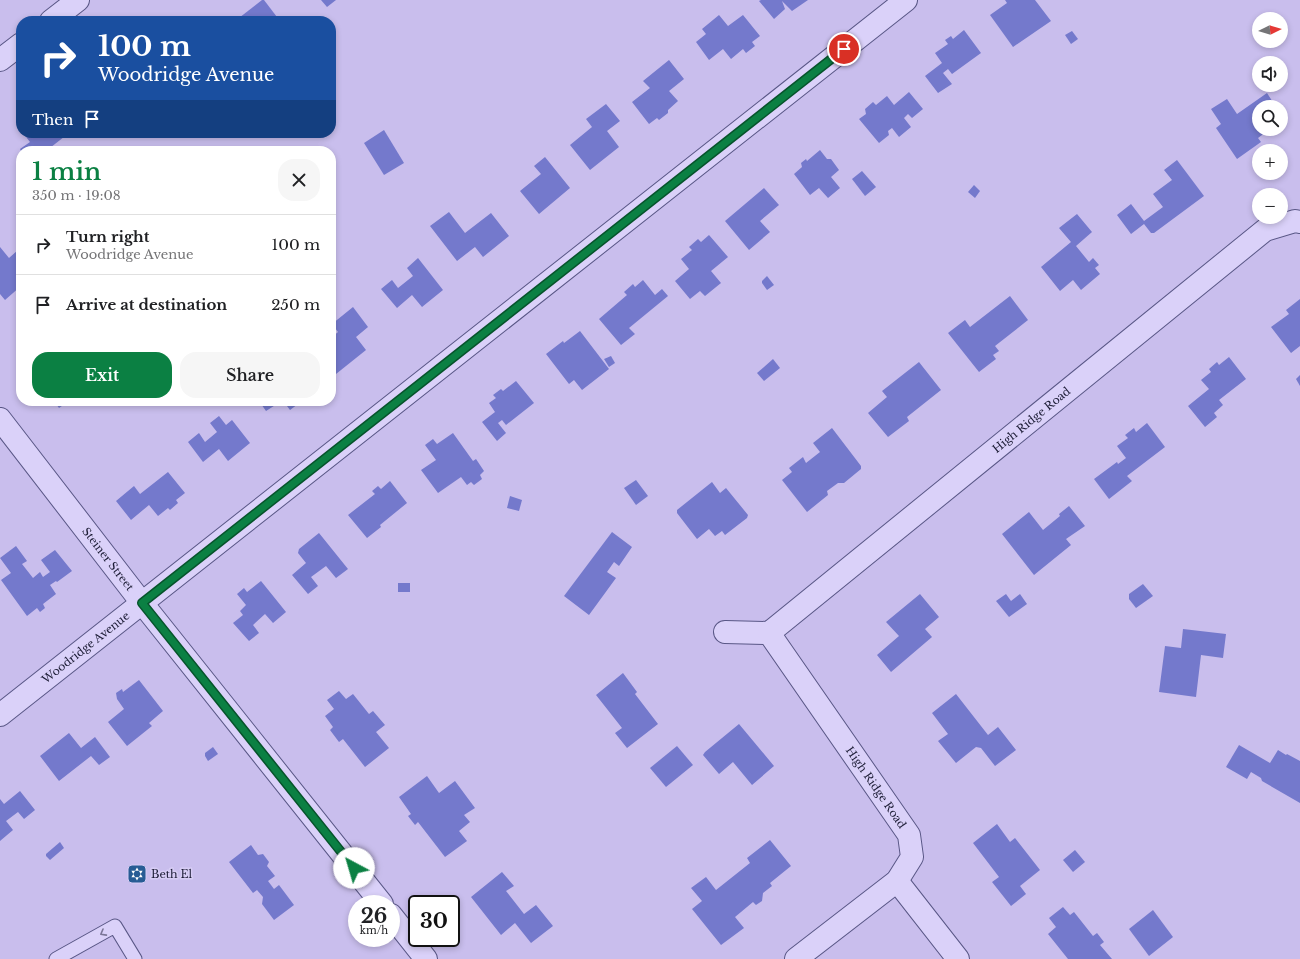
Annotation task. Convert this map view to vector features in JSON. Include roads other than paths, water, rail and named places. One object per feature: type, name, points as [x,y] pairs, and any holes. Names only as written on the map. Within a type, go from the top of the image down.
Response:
[{"type":"street","points":[[57,16],[78,0]]},
{"type":"street","name":"Woodridge Avenue","points":[[0,715],[906,0]]},
{"type":"street","points":[[0,60],[16,48]]},
{"type":"street","name":"High Ridge Road","points":[[796,959],[897,881],[912,857],[909,835],[769,633],[1265,230],[1295,221],[1300,222]]},
{"type":"street","name":"Steiner Street","points":[[0,418],[142,603],[375,895]]},
{"type":"street","points":[[725,632],[769,633]]},
{"type":"street","points":[[897,881],[958,959]]},
{"type":"street","points":[[400,926],[426,959]]},
{"type":"lane","points":[[56,959],[116,926],[135,959]]},
{"type":"place","name":"Beth El","points":[[137,874]]}]
